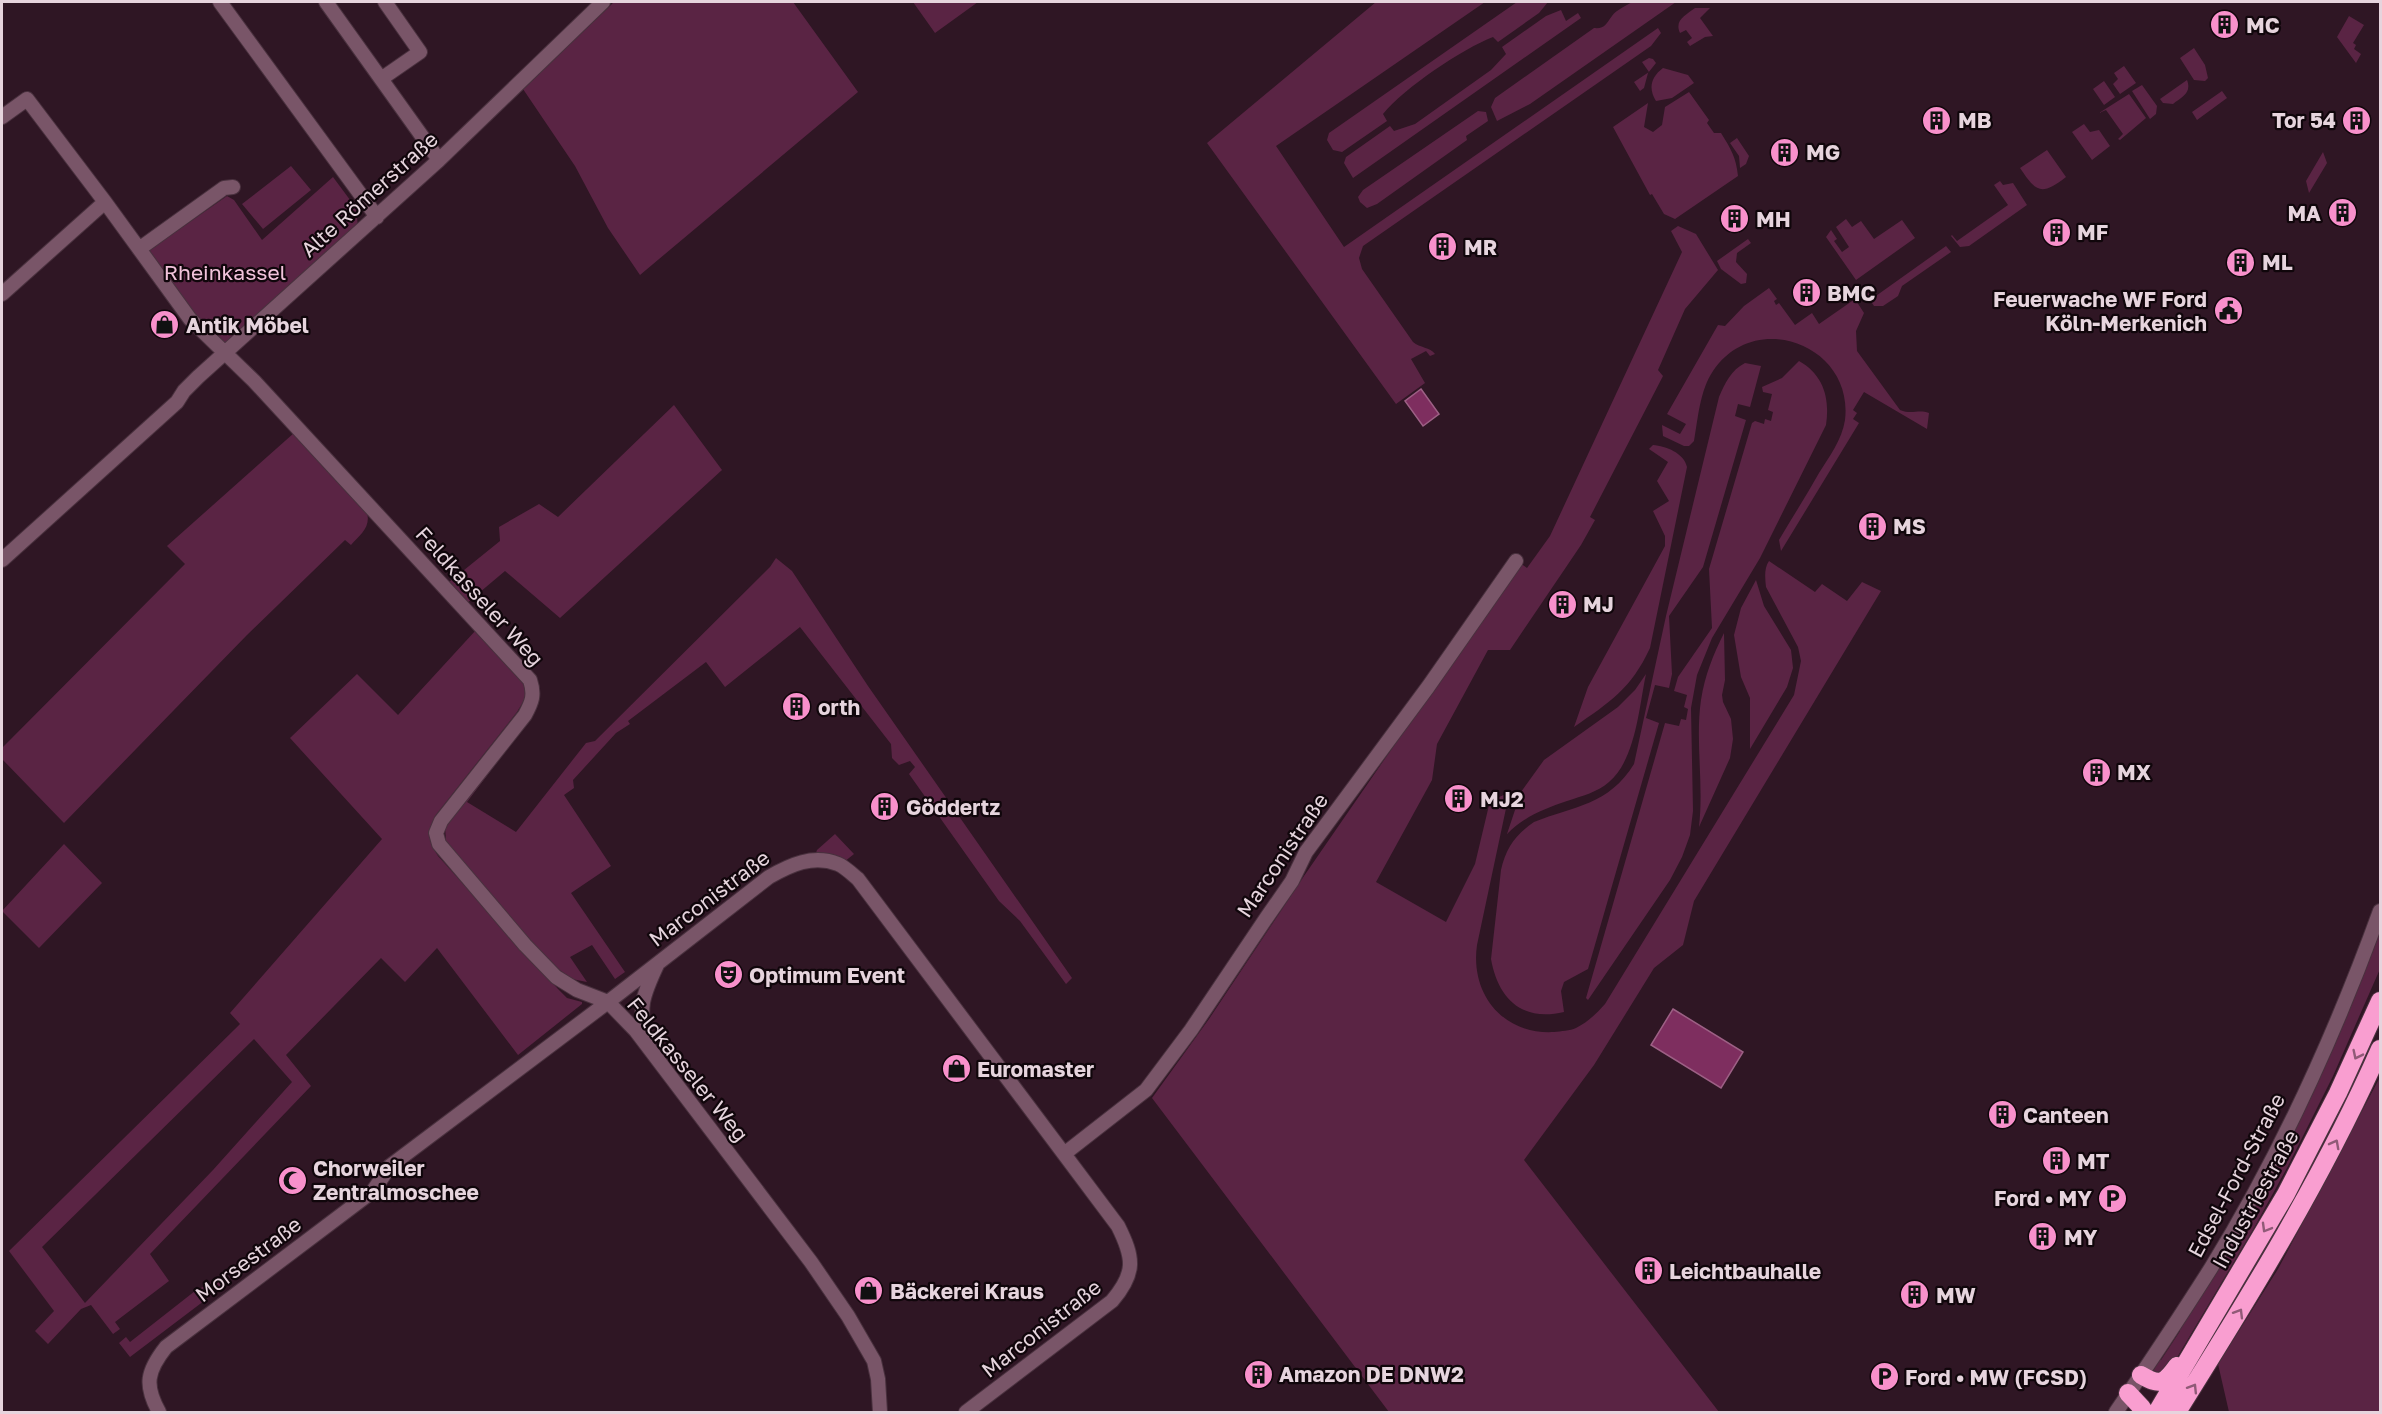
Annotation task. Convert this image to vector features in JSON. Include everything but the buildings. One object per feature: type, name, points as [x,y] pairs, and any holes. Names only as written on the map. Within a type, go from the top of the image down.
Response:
[{"type":"highway","name":"Industriestraße","points":[[2157,1413],[2286,1194],[2316,1137],[2380,1001]]},
{"type":"highway","name":"Industriestraße","points":[[2177,1413],[2281,1243],[2351,1115],[2380,1049]]},
{"type":"highway","points":[[2141,1375],[2152,1382],[2161,1383],[2169,1378],[2216,1314]]},
{"type":"highway","points":[[2128,1393],[2142,1408],[2141,1413]]},
{"type":"street","points":[[220,2],[377,217]]},
{"type":"street","points":[[326,2],[439,160]]},
{"type":"street","points":[[381,79],[420,52],[385,2]]},
{"type":"street","name":"Alte Römerstraße","points":[[2,560],[177,402],[183,391],[225,352],[439,160],[603,2]]},
{"type":"street","name":"Feldkasseler Weg","points":[[2,117],[27,99],[190,319],[267,396],[530,680],[534,692],[525,715],[441,821],[436,833],[439,844],[525,945],[556,977],[577,990],[608,1002],[645,1043],[812,1262],[848,1316],[873,1361],[878,1379],[880,1413]]},
{"type":"street","points":[[139,249],[224,188],[233,187]]},
{"type":"street","points":[[2,294],[105,202]]},
{"type":"street","name":"Marconistraße","points":[[1064,1154],[1146,1090],[1191,1030],[1267,917],[1281,900],[1306,852],[1428,687],[1516,561]]},
{"type":"street","name":"Marconistraße","points":[[608,1002],[769,877],[793,863],[818,860],[839,864],[858,879],[1118,1226],[1130,1258],[1130,1272],[1126,1283],[1112,1301],[970,1409],[954,1413]]},
{"type":"street","name":"Edsel-Ford-Straße","points":[[2116,1413],[2211,1268],[2276,1151],[2343,1010],[2380,911]]},
{"type":"street","points":[[645,1043],[641,1012],[642,1000],[659,961]]},
{"type":"street","name":"Morsestraße","points":[[159,1413],[150,1397],[149,1376],[154,1362],[166,1347],[373,1191],[390,1166],[608,1002]]},
{"type":"green space","points":[[614,2],[793,2],[858,92],[640,275],[608,228],[575,166],[523,89]]},
{"type":"green space","points":[[913,2],[978,2],[935,33]]},
{"type":"green space","points":[[1376,2],[1485,2],[1276,146],[1344,247],[1658,28],[1661,33],[1651,46],[1363,246],[1359,258],[1362,269],[1413,342],[1435,354],[1430,356],[1426,351],[1411,359],[1425,383],[1396,404],[1207,143]]},
{"type":"green space","points":[[1517,2],[1548,2],[1539,13],[1498,42],[1493,37],[1466,50],[1434,70],[1392,104],[1383,114],[1387,121],[1342,152],[1333,150],[1327,140],[1329,133]]},
{"type":"green space","points":[[1632,2],[1676,2],[1530,104],[1497,121],[1491,107],[1495,98],[1594,28],[1603,27],[1616,12]]},
{"type":"green space","points":[[1695,8],[1710,8],[1700,18],[1713,36],[1705,37],[1690,46],[1687,42],[1692,38],[1686,30],[1680,33],[1679,25],[1682,18]]},
{"type":"green space","points":[[1561,10],[1566,21],[1578,13],[1581,18],[1353,178],[1344,163],[1346,157],[1390,126],[1394,131],[1415,124],[1491,70],[1506,54],[1502,47],[1546,16]]},
{"type":"green space","points":[[2349,16],[2364,25],[2353,43],[2356,45],[2354,49],[2361,54],[2356,63],[2337,37]]},
{"type":"green space","points":[[2194,48],[2205,65],[2208,78],[2205,81],[2194,80],[2180,58]]},
{"type":"green space","points":[[1649,58],[1656,63],[1649,72],[1642,62]]},
{"type":"green space","points":[[2124,66],[2136,83],[2120,94],[2113,84],[2118,79],[2114,73]]},
{"type":"green space","points":[[1663,68],[1688,75],[1694,83],[1672,98],[1656,101],[1652,92],[1652,83]]},
{"type":"green space","points":[[1649,72],[1644,88],[1640,91],[1634,82]]},
{"type":"green space","points":[[2187,80],[2188,88],[2183,97],[2173,104],[2163,103],[2160,99]]},
{"type":"green space","points":[[2104,81],[2115,97],[2104,105],[2093,89]]},
{"type":"green space","points":[[2142,85],[2157,106],[2156,114],[2150,119],[2132,91]]},
{"type":"green space","points":[[2222,91],[2227,98],[2197,120],[2192,112]]},
{"type":"green space","points":[[1689,92],[1709,120],[1707,123],[1714,133],[1721,133],[1728,144],[1738,176],[1675,219],[1664,214],[1652,194],[1650,195],[1613,127],[1648,103],[1644,127],[1653,132],[1662,125],[1665,107]]},
{"type":"green space","points":[[2129,94],[2146,118],[2120,140],[2118,139],[2123,134],[2106,110],[2099,113]]},
{"type":"green space","points":[[1478,111],[1486,112],[1488,121],[1466,136],[1467,140],[1377,204],[1367,208],[1360,202],[1358,197],[1363,190]]},
{"type":"green space","points":[[2084,124],[2090,132],[2099,130],[2110,146],[2092,160],[2072,132]]},
{"type":"green space","points":[[1737,138],[1749,156],[1746,164],[1740,168],[1739,156],[1730,143]]},
{"type":"green space","points":[[2047,150],[2066,177],[2051,187],[2040,189],[2031,183],[2020,168]]},
{"type":"green space","points":[[2323,152],[2327,163],[2309,193],[2306,181]]},
{"type":"green space","points":[[291,166],[311,190],[263,229],[242,204]]},
{"type":"green space","name":"Rheinkassel","points":[[333,177],[356,208],[358,227],[228,346],[222,344],[188,306],[148,251],[227,196],[234,200],[262,240]]},
{"type":"green space","points":[[2000,181],[2003,185],[2013,183],[2027,205],[1969,246],[1960,247],[1952,235],[1957,241],[2008,205],[1994,185]]},
{"type":"green space","points":[[1846,219],[1852,227],[1861,221],[1874,239],[1902,220],[1915,238],[1856,280],[1826,237],[1831,230],[1837,239],[1834,241],[1842,252],[1849,247],[1836,227]]},
{"type":"green space","points":[[1678,226],[1696,234],[1718,270],[1685,309],[1658,370],[1663,376],[1590,517],[1595,520],[1581,545],[1510,650],[1488,650],[1437,744],[1432,780],[1376,882],[1446,922],[1475,864],[1490,801],[1506,794],[1508,799],[1477,945],[1476,963],[1479,980],[1494,1008],[1505,1019],[1519,1027],[1554,1032],[1571,1030],[1580,1026],[1592,1018],[1605,1004],[1794,695],[1801,661],[1798,647],[1766,587],[1765,577],[1769,561],[1815,592],[1822,584],[1847,601],[1862,582],[1881,591],[1694,901],[1683,945],[1654,968],[1594,1065],[1524,1160],[1719,1412],[1389,1412],[1152,1098],[1209,1019],[1304,876],[1520,563],[1527,568],[1550,536],[1682,252],[1671,231]]},
{"type":"green space","points":[[1748,239],[1751,243],[1737,253],[1736,262],[1747,274],[1746,283],[1741,284],[1721,269],[1717,261]]},
{"type":"green space","points":[[1946,246],[1951,252],[1902,286],[1898,296],[1883,306],[1874,306],[1866,294],[1868,293],[1873,298]]},
{"type":"green space","points":[[1769,288],[1777,299],[1774,301],[1776,305],[1779,303],[1795,325],[1812,313],[1819,324],[1855,299],[1864,313],[1856,331],[1857,351],[1900,410],[1929,413],[1927,429],[1864,392],[1853,410],[1857,413],[1853,419],[1859,423],[1781,551],[1779,540],[1835,448],[1845,420],[1844,394],[1834,372],[1818,355],[1798,344],[1776,339],[1753,342],[1731,352],[1713,371],[1702,395],[1694,441],[1689,446],[1663,436],[1662,425],[1680,434],[1686,424],[1667,414],[1718,325],[1725,326],[1744,306]]},
{"type":"green space","points":[[1799,361],[1814,373],[1823,388],[1827,406],[1826,425],[1760,558],[1712,638],[1697,675],[1691,708],[1693,811],[1690,835],[1682,857],[1670,880],[1588,1000],[1586,998],[1665,723],[1679,726],[1681,719],[1686,720],[1688,709],[1684,707],[1687,695],[1674,691],[1678,677],[1712,628],[1709,569],[1752,423],[1755,421],[1764,424],[1765,419],[1771,421],[1773,412],[1768,410],[1772,394],[1763,392],[1762,387],[1782,378]]},
{"type":"green space","points":[[1745,363],[1761,366],[1750,407],[1738,404],[1735,416],[1746,420],[1703,567],[1669,616],[1672,674],[1669,688],[1655,685],[1646,718],[1659,723],[1588,969],[1564,982],[1561,991],[1564,1012],[1549,1014],[1524,1010],[1506,996],[1494,973],[1491,959],[1503,862],[1512,843],[1527,827],[1534,822],[1602,796],[1624,778],[1634,764],[1666,616],[1719,397],[1732,373]]},
{"type":"green space","points":[[674,405],[722,470],[560,618],[505,571],[467,603],[448,583],[500,541],[499,527],[539,504],[558,517]]},
{"type":"green space","points":[[294,433],[367,513],[368,518],[364,530],[351,545],[345,540],[247,635],[64,823],[2,759],[2,748],[185,564],[167,546]]},
{"type":"green space","points":[[1653,445],[1674,451],[1687,467],[1650,648],[1635,674],[1618,694],[1574,727],[1588,687],[1665,546],[1665,536],[1653,511],[1669,501],[1657,481],[1668,462],[1649,449]]},
{"type":"green space","points":[[776,558],[792,571],[868,686],[1072,978],[1066,984],[1020,921],[999,901],[909,774],[915,767],[910,761],[899,765],[892,758],[891,744],[800,627],[725,687],[706,662],[628,721],[630,724],[616,733],[573,780],[574,788],[564,795],[611,866],[571,893],[625,972],[615,979],[592,945],[570,957],[587,982],[572,979],[551,964],[446,842],[445,826],[538,708],[467,802],[516,832],[586,743],[595,741],[770,567]]},
{"type":"green space","points":[[1756,580],[1764,606],[1791,650],[1793,668],[1787,687],[1750,749],[1750,698],[1741,677],[1734,635],[1741,608]]},
{"type":"green space","points":[[476,630],[518,675],[525,690],[523,701],[517,712],[435,816],[430,832],[431,841],[438,856],[558,989],[567,998],[582,1002],[582,1004],[518,1055],[437,948],[405,982],[381,958],[286,1055],[311,1086],[150,1254],[169,1281],[115,1322],[120,1329],[113,1334],[91,1305],[81,1309],[48,1344],[35,1331],[54,1311],[9,1251],[240,1024],[230,1013],[382,839],[290,738],[357,674],[398,715]],"holes":[[[254,1039],[292,1082],[213,1170],[85,1303],[42,1247]]]},
{"type":"green space","points":[[1724,633],[1725,680],[1722,695],[1731,719],[1733,739],[1730,758],[1699,827],[1701,795],[1699,715],[1710,665]]},
{"type":"green space","points":[[1646,674],[1631,746],[1618,772],[1600,788],[1535,814],[1507,834],[1521,792],[1544,760],[1618,707],[1635,690]]},
{"type":"green space","points":[[835,834],[854,854],[844,862],[816,853]]},
{"type":"green space","points":[[64,844],[102,883],[39,948],[2,911]]},
{"type":"green space","points":[[2380,928],[2380,969],[2333,1076],[2288,1166],[2169,1371],[2166,1374],[2153,1372],[2159,1358],[2161,1360],[2180,1331],[2178,1329],[2336,1039]]},
{"type":"green space","points":[[2380,1077],[2380,1412],[2229,1412],[2218,1364],[2278,1269]]},
{"type":"green space","points":[[223,1276],[229,1282],[130,1357],[119,1343],[126,1337],[130,1342],[195,1291]]},
{"type":"shaded area","points":[[1421,389],[1439,414],[1423,426],[1405,401]]},
{"type":"shaded area","points":[[1673,1009],[1743,1052],[1721,1088],[1651,1045]]},
{"type":"place","name":"MC","points":[[2225,25]]},
{"type":"place","name":"MB","points":[[1937,120]]},
{"type":"place","name":"Tor 54","points":[[2357,120]]},
{"type":"place","name":"MG","points":[[1785,152]]},
{"type":"place","name":"MA","points":[[2342,213]]},
{"type":"place","name":"MH","points":[[1735,219]]},
{"type":"place","name":"MF","points":[[2056,232]]},
{"type":"place","name":"MR","points":[[1443,247]]},
{"type":"place","name":"ML","points":[[2241,262]]},
{"type":"place","name":"BMC","points":[[1806,293]]},
{"type":"place","name":"Feuerwache WF Ford Köln-Merkenich","points":[[2228,311]]},
{"type":"place","name":"Antik Möbel","points":[[165,325]]},
{"type":"place","name":"MS","points":[[1872,526]]},
{"type":"place","name":"MJ","points":[[1562,604]]},
{"type":"place","name":"orth","points":[[797,707]]},
{"type":"place","name":"MX","points":[[2096,772]]},
{"type":"place","name":"MJ2","points":[[1459,799]]},
{"type":"place","name":"Göddertz","points":[[885,807]]},
{"type":"place","name":"Optimum Event","points":[[728,975]]},
{"type":"place","name":"Euromaster","points":[[956,1069]]},
{"type":"place","name":"Canteen","points":[[2002,1115]]},
{"type":"place","name":"MT","points":[[2056,1161]]},
{"type":"place","name":"Chorweiler Zentralmoschee","points":[[292,1180]]},
{"type":"place","name":"Ford • MY","points":[[2113,1198]]},
{"type":"place","name":"MY","points":[[2043,1237]]},
{"type":"place","name":"Leichtbauhalle","points":[[1648,1271]]},
{"type":"place","name":"Bäckerei Kraus","points":[[869,1291]]},
{"type":"place","name":"MW","points":[[1915,1295]]},
{"type":"place","name":"Amazon DE DNW2","points":[[1258,1374]]},
{"type":"place","name":"Ford • MW (FCSD)","points":[[1884,1377]]}]
